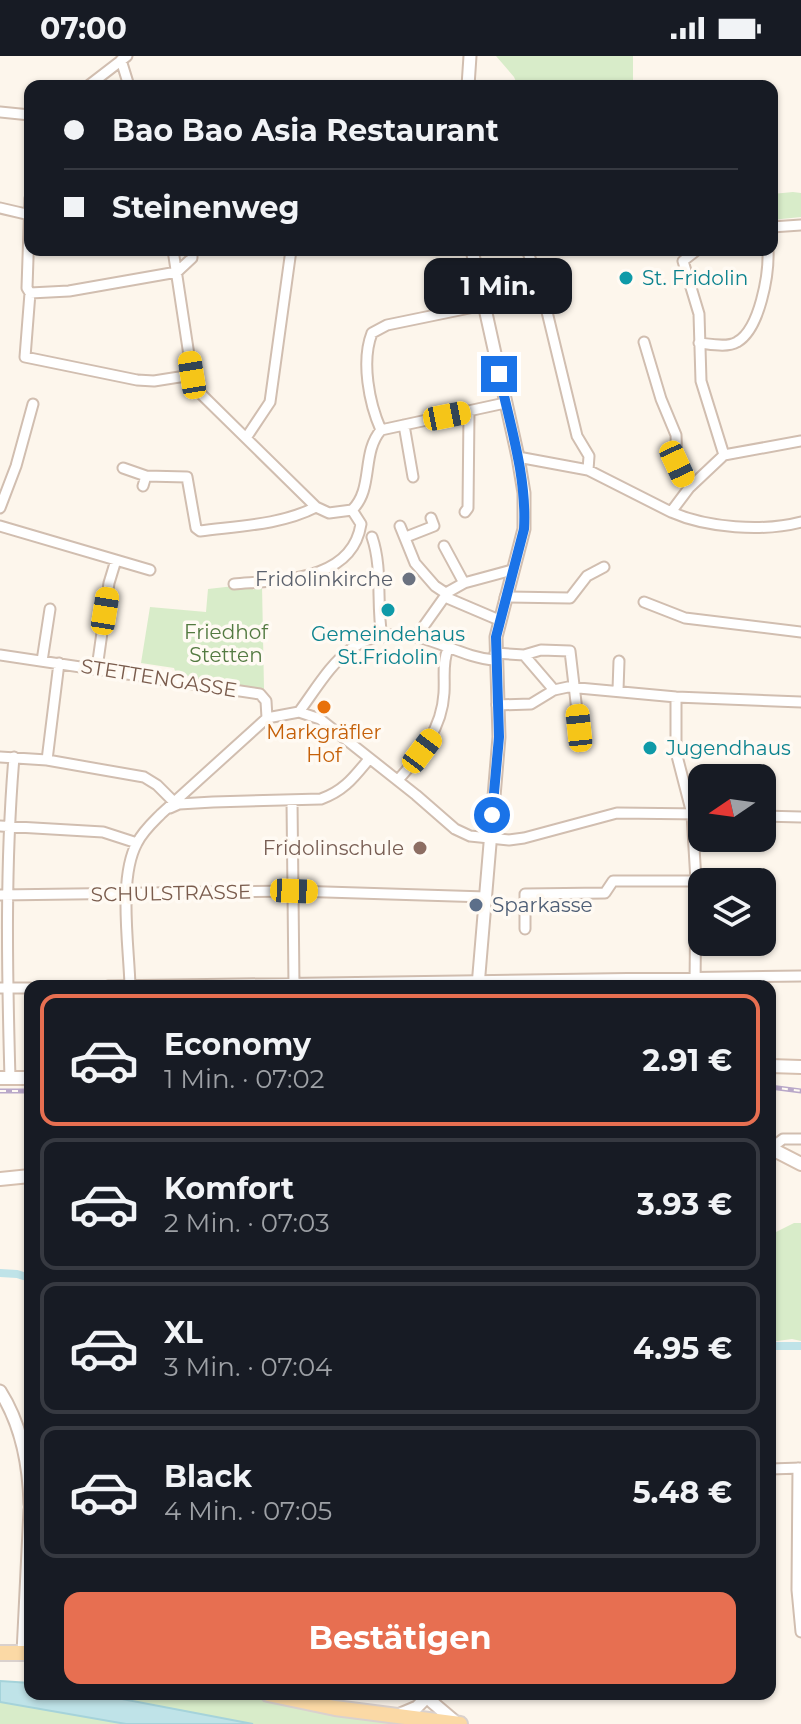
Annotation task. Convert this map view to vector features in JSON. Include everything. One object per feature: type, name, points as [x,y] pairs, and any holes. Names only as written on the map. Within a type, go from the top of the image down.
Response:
[{"type":"main road","points":[[776,1066],[801,1067]]},
{"type":"main road","points":[[776,1151],[801,1164]]},
{"type":"main road","points":[[0,1179],[24,1177]]},
{"type":"main road","points":[[0,1653],[24,1653]]},
{"type":"main road","points":[[301,1700],[394,1717],[459,1724]]},
{"type":"street","points":[[468,80],[470,56]]},
{"type":"street","points":[[96,80],[124,58],[128,80]]},
{"type":"street","points":[[0,112],[24,114]]},
{"type":"street","points":[[0,208],[24,214]]},
{"type":"street","points":[[778,227],[801,225]]},
{"type":"street","points":[[28,256],[27,288],[30,293],[25,357],[137,380],[154,381],[192,375]]},
{"type":"street","points":[[174,256],[192,375],[197,390],[316,507],[336,513],[352,510],[362,498],[370,447],[381,430],[505,403]]},
{"type":"street","points":[[30,293],[69,291],[177,272],[192,256]]},
{"type":"street","points":[[246,438],[270,402],[290,256]]},
{"type":"street","points":[[473,256],[518,457],[525,513],[524,529],[499,620],[495,656],[499,737],[478,980]]},
{"type":"street","points":[[529,256],[541,287],[577,436],[589,456],[588,470]]},
{"type":"street","points":[[689,256],[683,261],[699,314],[701,381],[724,455]]},
{"type":"street","points":[[699,343],[732,344],[747,332],[766,284],[768,256]]},
{"type":"street","points":[[381,430],[371,399],[367,361],[372,333],[387,325],[484,305]]},
{"type":"street","points":[[644,342],[661,399],[676,435],[677,464],[689,488]]},
{"type":"street","points":[[0,508],[16,466],[33,404]]},
{"type":"street","points":[[465,512],[468,508],[469,412]]},
{"type":"street","points":[[404,425],[413,477]]},
{"type":"street","points":[[671,512],[689,488],[724,455],[801,441]]},
{"type":"street","points":[[518,457],[588,470],[671,512],[746,528],[801,522]]},
{"type":"street","points":[[123,468],[145,481],[187,477],[196,528],[200,531],[267,522],[303,514],[316,507]]},
{"type":"street","points":[[234,584],[295,576],[328,569],[338,563],[360,533],[361,524],[352,510]]},
{"type":"street","points":[[406,537],[434,526],[431,518]]},
{"type":"street","points":[[0,526],[150,570]]},
{"type":"street","points":[[400,526],[415,563],[435,586],[446,595],[499,620]]},
{"type":"street","points":[[372,537],[378,562],[377,608],[382,637]]},
{"type":"street","points":[[444,546],[464,583]]},
{"type":"street","points":[[97,668],[109,583],[116,560]]},
{"type":"street","points":[[505,597],[570,598],[587,576],[604,567]]},
{"type":"street","points":[[416,637],[446,595],[464,583],[512,570]]},
{"type":"street","points":[[644,602],[685,618],[801,632]]},
{"type":"street","points":[[42,661],[50,609]]},
{"type":"street","points":[[299,712],[333,664],[359,643],[382,637],[416,637],[448,649],[495,656],[524,655],[541,650],[570,651],[579,728]]},
{"type":"street","points":[[398,780],[432,738],[439,722],[445,689],[444,657],[448,649]]},
{"type":"street","name":"STETTENGASSE","points":[[0,655],[260,694],[266,701],[267,713]]},
{"type":"street","points":[[524,655],[554,690]]},
{"type":"street","points":[[618,690],[619,661]]},
{"type":"street","points":[[47,760],[59,663]]},
{"type":"street","points":[[497,705],[531,704],[554,690],[575,687],[676,697],[801,702]]},
{"type":"street","points":[[676,697],[676,752],[688,787]]},
{"type":"street","points":[[130,980],[127,893],[129,870],[137,843],[146,828],[267,713],[299,712],[320,719],[462,834],[524,838],[617,813],[688,814]]},
{"type":"street","points":[[0,757],[47,760],[144,777],[157,785],[170,806]]},
{"type":"street","points":[[5,1078],[4,826],[14,757]]},
{"type":"street","points":[[170,806],[321,799],[346,787],[369,759]]},
{"type":"street","points":[[200,778],[201,794],[213,802]]},
{"type":"street","points":[[292,801],[294,980]]},
{"type":"street","points":[[776,816],[801,817]]},
{"type":"street","points":[[4,826],[103,832],[137,843]]},
{"type":"street","points":[[525,929],[525,894],[605,893],[613,881],[688,881]]},
{"type":"street","name":"SCHULSTRASSE","points":[[4,895],[294,891],[486,897]]},
{"type":"street","points":[[695,956],[695,980]]},
{"type":"street","points":[[716,980],[801,976]]},
{"type":"street","points":[[776,1144],[783,1139],[801,1139]]},
{"type":"street","points":[[0,1391],[14,1417],[24,1448]]},
{"type":"street","points":[[776,1469],[799,1468],[797,1590],[801,1632]]},
{"type":"street","points":[[394,1717],[427,1700]]},
{"type":"street","points":[[431,1700],[431,1722]]},
{"type":"street","points":[[434,1700],[459,1724]]},
{"type":"green space","points":[[496,56],[633,56],[633,80],[515,80]]},
{"type":"green space","points":[[778,193],[801,193],[801,217],[778,219]]},
{"type":"green space","name":"Friedhof Stetten","points":[[252,584],[253,590],[262,585],[264,689],[176,674],[174,668],[141,663],[150,607],[206,612],[208,589]]},
{"type":"green space","points":[[801,1223],[801,1341],[776,1341],[776,1232]]},
{"type":"green space","points":[[127,1700],[271,1700],[395,1724],[253,1724]]},
{"type":"green space","points":[[0,1702],[126,1724],[0,1724]]},
{"type":"water","points":[[0,1681],[24,1683],[24,1700],[127,1700],[253,1724],[126,1724],[0,1702]]},
{"type":"waterway","points":[[0,1273],[24,1276]]},
{"type":"waterway","points":[[776,1346],[801,1346]]},
{"type":"railway","points":[[776,1088],[801,1091]]},
{"type":"railway","points":[[0,1091],[24,1091]]},
{"type":"place","name":"St. Fridolin","points":[[626,278]]},
{"type":"place","name":"Fridolinkirche","points":[[409,579]]},
{"type":"place","name":"Gemeindehaus St.Fridolin","points":[[388,610]]},
{"type":"place","name":"Markgräfler Hof","points":[[324,707]]},
{"type":"place","name":"Jugendhaus","points":[[650,748]]},
{"type":"place","name":"Fridolinschule","points":[[420,848]]},
{"type":"place","name":"Sparkasse","points":[[476,905]]},
{"type":"route","points":[[492,815],[499,737],[496,637],[524,529],[525,513],[518,457],[499,374]]}]
